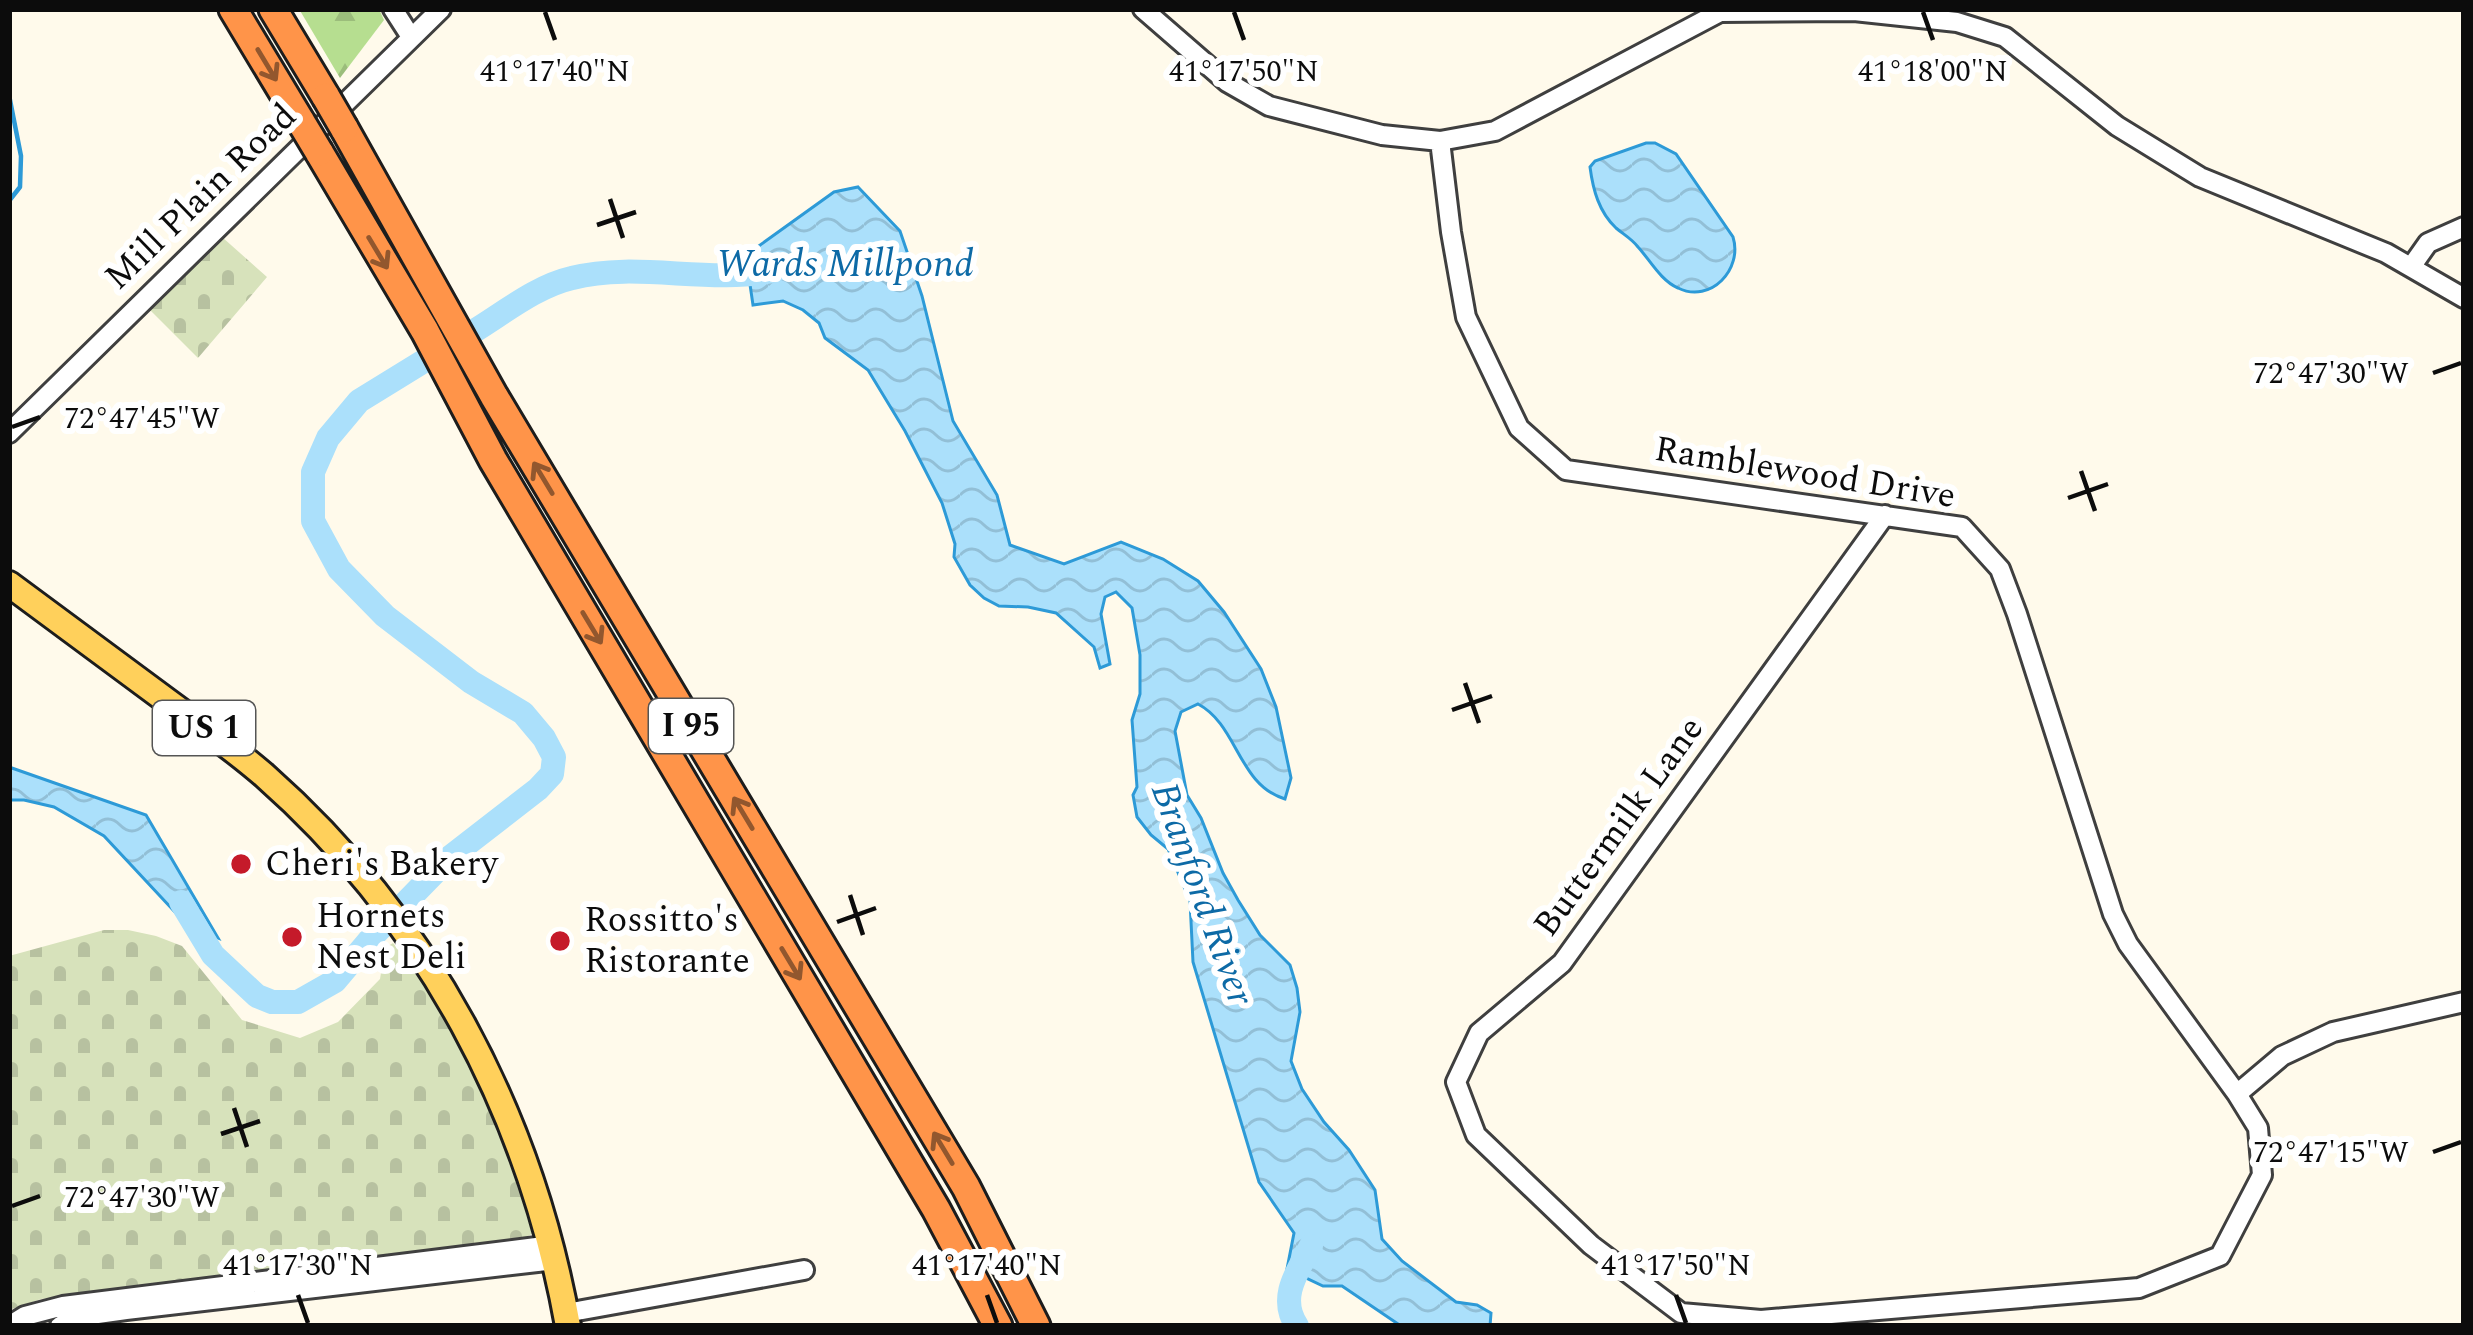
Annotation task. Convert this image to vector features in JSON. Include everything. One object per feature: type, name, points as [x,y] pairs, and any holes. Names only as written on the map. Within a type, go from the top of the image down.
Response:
[{"type":"highway","name":"I 95","points":[[233,9],[424,331],[493,460],[936,1209],[998,1326]]},
{"type":"highway","name":"I 95","points":[[273,9],[494,396],[966,1187],[1036,1326]]},
{"type":"highway","points":[[966,1187],[1050,1326]]},
{"type":"main road","name":"US 1","points":[[9,584],[244,758],[302,810],[379,896],[441,983],[488,1070],[520,1147],[553,1252],[567,1319]]},
{"type":"street","points":[[393,9],[411,38]]},
{"type":"street","name":"Mill Plain Road","points":[[9,433],[441,9]]},
{"type":"street","points":[[1157,14],[1227,82],[1269,106],[1382,134],[1440,141],[1495,131],[1720,10],[1854,11],[1958,22],[2005,37],[2117,126],[2200,177],[2386,253],[2464,298]]},
{"type":"street","name":"Ramblewood Drive","points":[[1440,141],[1466,317],[1519,428],[1566,470],[1962,526],[2000,569],[2113,914],[2128,944],[2258,1128],[2262,1175]]},
{"type":"street","points":[[2411,267],[2428,243],[2464,227]]},
{"type":"street","name":"Buttermilk Lane","points":[[1885,515],[1564,962],[1479,1033],[1456,1082],[1475,1135],[1592,1246],[1681,1313],[1761,1320],[2139,1288],[2220,1256],[2262,1175]]},
{"type":"street","points":[[2237,1094],[2282,1056],[2333,1032],[2464,1002]]},
{"type":"street","points":[[9,1326],[63,1306],[553,1252]]},
{"type":"street","points":[[60,1326],[76,1317],[553,1252]]},
{"type":"street","points":[[567,1319],[803,1270]]},
{"type":"green space","points":[[299,9],[379,9],[384,20],[340,78]]},
{"type":"green space","points":[[222,237],[267,277],[198,358],[148,308]]},
{"type":"green space","points":[[104,930],[128,930],[182,946],[242,1020],[300,1038],[338,1022],[380,979],[385,948],[393,943],[433,994],[468,1058],[504,1144],[532,1234],[511,1244],[41,1299],[9,1310],[9,956]]},
{"type":"water","points":[[1646,143],[1676,154],[1733,237],[1729,271],[1713,287],[1690,292],[1672,285],[1601,208],[1590,167]]},
{"type":"water","name":"Wards Millpond","points":[[858,187],[900,231],[922,296],[953,421],[997,495],[1010,545],[1064,564],[1121,542],[1163,559],[1198,581],[1261,669],[1276,707],[1291,778],[1285,799],[1257,781],[1222,726],[1198,704],[1181,712],[1175,731],[1187,795],[1238,900],[1260,935],[1290,965],[1300,1012],[1291,1061],[1302,1089],[1375,1190],[1382,1239],[1402,1261],[1456,1302],[1491,1313],[1490,1326],[1401,1326],[1342,1286],[1323,1286],[1287,1269],[1294,1233],[1259,1182],[1193,962],[1190,901],[1168,849],[1137,817],[1132,720],[1140,694],[1140,655],[1132,608],[1116,592],[1105,597],[1101,614],[1110,664],[1100,668],[1094,647],[1056,613],[999,606],[984,598],[970,585],[954,557],[955,544],[942,503],[868,370],[825,338],[819,323],[803,310],[783,301],[753,305],[748,271],[756,248],[834,192]]},
{"type":"water","points":[[9,767],[146,815],[218,938],[188,926],[104,836],[54,807],[9,800]]},
{"type":"waterway","points":[[9,95],[21,156],[20,187],[9,201]]},
{"type":"waterway","name":"Branford River","points":[[474,331],[534,293],[572,278],[597,273],[725,275],[776,270]]},
{"type":"waterway","name":"Branford River","points":[[181,902],[213,955],[257,996],[272,1002],[298,1002],[335,981],[449,858],[552,774],[554,757],[523,713],[471,682],[385,616],[339,569],[313,521],[313,472],[328,438],[359,401],[424,361]]},
{"type":"waterway","name":"Branford River","points":[[1297,1326],[1289,1295],[1311,1246]]},
{"type":"place","name":"Cheri's Bakery","points":[[241,864]]},
{"type":"place","name":"Hornets Nest Deli","points":[[292,937]]},
{"type":"place","name":"Rossitto's Ristorante","points":[[560,941]]}]
